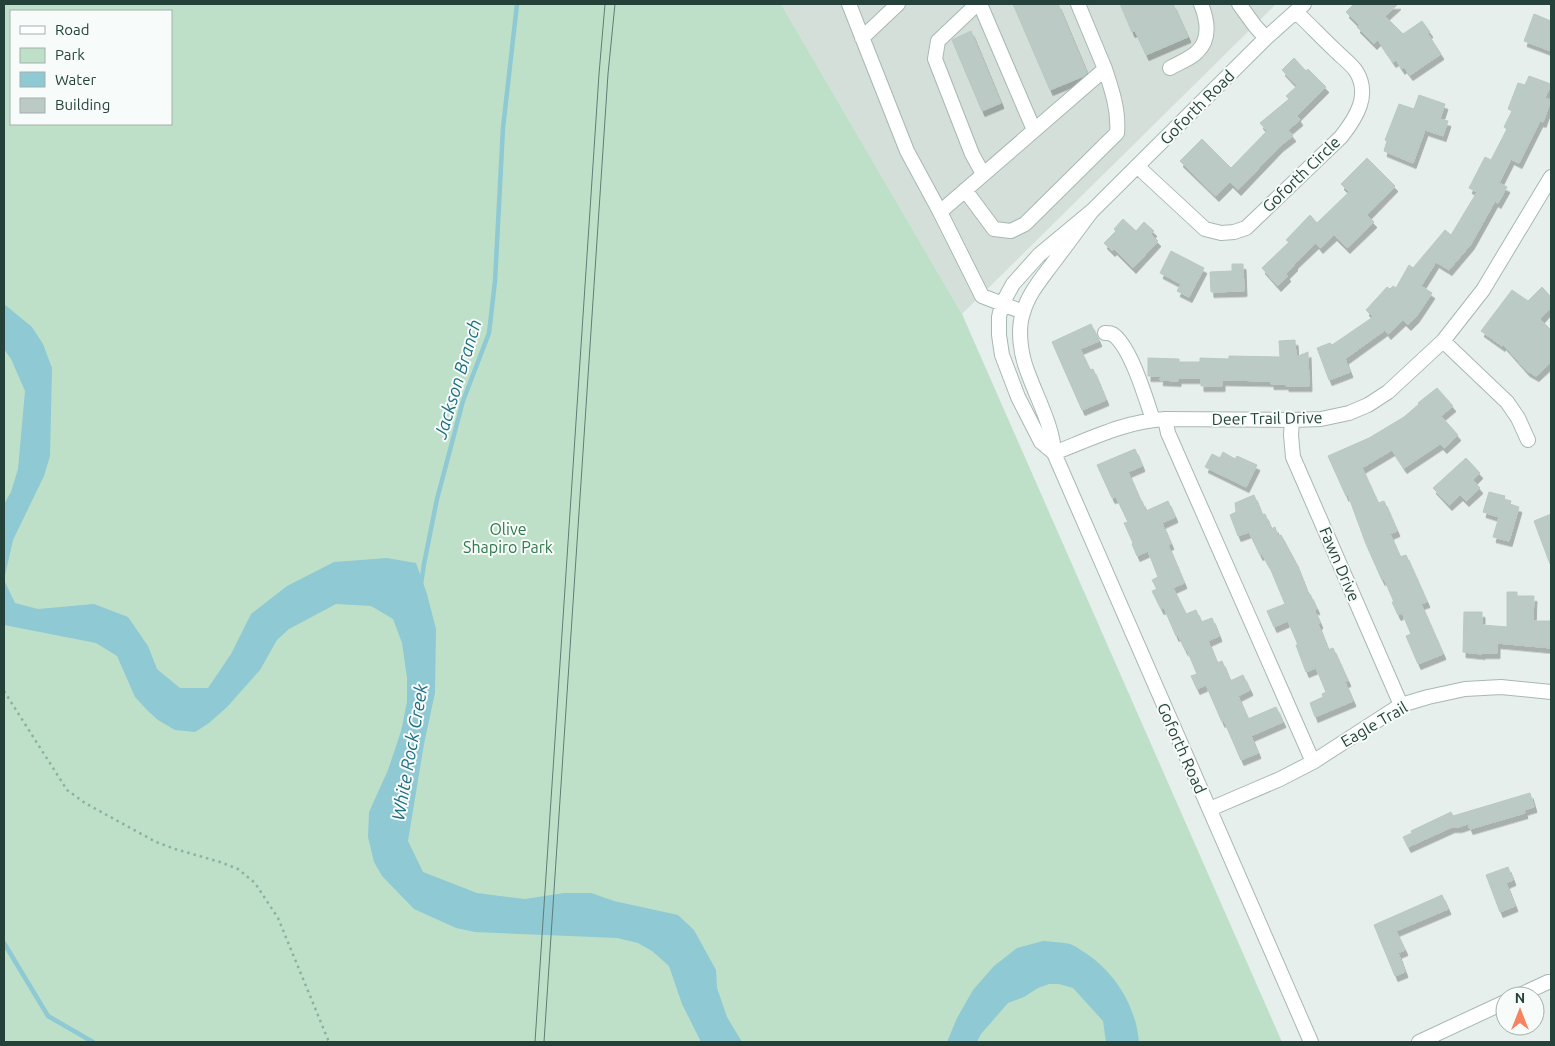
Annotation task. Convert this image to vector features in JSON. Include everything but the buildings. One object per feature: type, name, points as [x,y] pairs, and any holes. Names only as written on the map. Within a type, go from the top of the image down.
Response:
[{"type":"street","points":[[849,4],[907,151],[982,296],[1023,312]]},
{"type":"street","points":[[983,174],[972,154],[935,59],[938,41],[978,4],[1034,130]]},
{"type":"street","points":[[965,190],[994,229],[1011,231],[1025,224],[1117,133],[1116,107],[1105,69],[1078,4]]},
{"type":"street","points":[[1170,68],[1198,52],[1207,38],[1206,15],[1201,4]]},
{"type":"street","points":[[1239,4],[1266,38]]},
{"type":"street","points":[[862,38],[894,6]]},
{"type":"street","name":"Goforth Road","points":[[1054,453],[1041,442],[1018,397],[1002,355],[999,334],[1002,304],[1013,284],[1039,255],[1092,211],[1266,38],[1300,8]]},
{"type":"street","name":"Goforth Circle","points":[[1138,166],[1205,229],[1221,233],[1234,232],[1246,228],[1341,137],[1353,122],[1359,110],[1362,100],[1362,84],[1356,70],[1300,8]]},
{"type":"street","points":[[940,212],[1105,69]]},
{"type":"street","name":"Deer Trail Drive","points":[[1054,453],[1122,427],[1159,420],[1321,419],[1348,414],[1368,405],[1388,392],[1443,340],[1483,290],[1551,177]]},
{"type":"street","name":"Goforth Road","points":[[1092,211],[1042,277],[1029,298],[1021,320],[1021,348],[1025,366],[1053,439],[1054,453],[1311,1042]]},
{"type":"street","points":[[1104,333],[1110,333],[1117,337],[1126,351],[1146,398],[1168,433],[1314,762]]},
{"type":"street","points":[[1443,340],[1507,402],[1518,418],[1528,440]]},
{"type":"street","name":"Fawn Drive","points":[[1292,420],[1293,457],[1401,705]]},
{"type":"street","name":"Eagle Trail","points":[[1210,809],[1314,762],[1401,705],[1465,689],[1501,687],[1551,692]]},
{"type":"street","points":[[1419,1042],[1495,1007]]},
{"type":"path","points":[[4,692],[67,790],[85,803],[156,842],[238,869],[255,883],[278,918],[329,1042]]},
{"type":"shaded area","points":[[781,4],[1276,4],[962,314]]},
{"type":"green space","name":"Olive Shapiro Park","points":[[4,4],[781,4],[962,314],[1282,1042],[4,1042]]},
{"type":"water","points":[[4,304],[32,327],[43,344],[52,368],[50,456],[44,476],[13,540],[4,580],[4,504],[11,492],[18,469],[25,391],[11,359],[4,349]]},
{"type":"water","name":"White Rock Creek","points":[[387,558],[416,563],[427,594],[436,629],[435,693],[424,744],[408,841],[423,872],[477,893],[525,899],[564,893],[591,893],[614,901],[678,915],[694,930],[716,970],[717,988],[727,1017],[742,1042],[701,1042],[682,1004],[669,966],[652,951],[638,943],[617,938],[475,932],[456,928],[414,909],[382,876],[374,862],[368,837],[369,812],[388,770],[401,731],[407,702],[407,678],[402,643],[393,619],[371,606],[336,604],[289,629],[277,640],[260,670],[227,707],[209,723],[195,732],[175,730],[158,720],[135,697],[117,656],[96,643],[4,625],[4,580],[15,603],[38,609],[94,604],[128,617],[148,646],[157,669],[180,688],[208,688],[231,654],[251,614],[287,586],[334,562]]},
{"type":"water","points":[[1043,941],[1072,945],[1087,954],[1107,971],[1123,992],[1129,1004],[1134,1016],[1139,1042],[1106,1042],[1103,1021],[1073,988],[1059,984],[1049,984],[1008,1003],[981,1034],[977,1042],[947,1042],[957,1018],[973,990],[994,966],[1017,948]]},
{"type":"waterway","name":"Jackson Branch","points":[[421,584],[437,499],[463,401],[489,333],[495,281],[503,128],[517,4]]},
{"type":"waterway","points":[[4,943],[48,1016],[93,1042]]},
{"type":"tram line","points":[[535,1042],[605,4]]},
{"type":"tram line","points":[[544,1042],[608,74],[615,4]]}]
